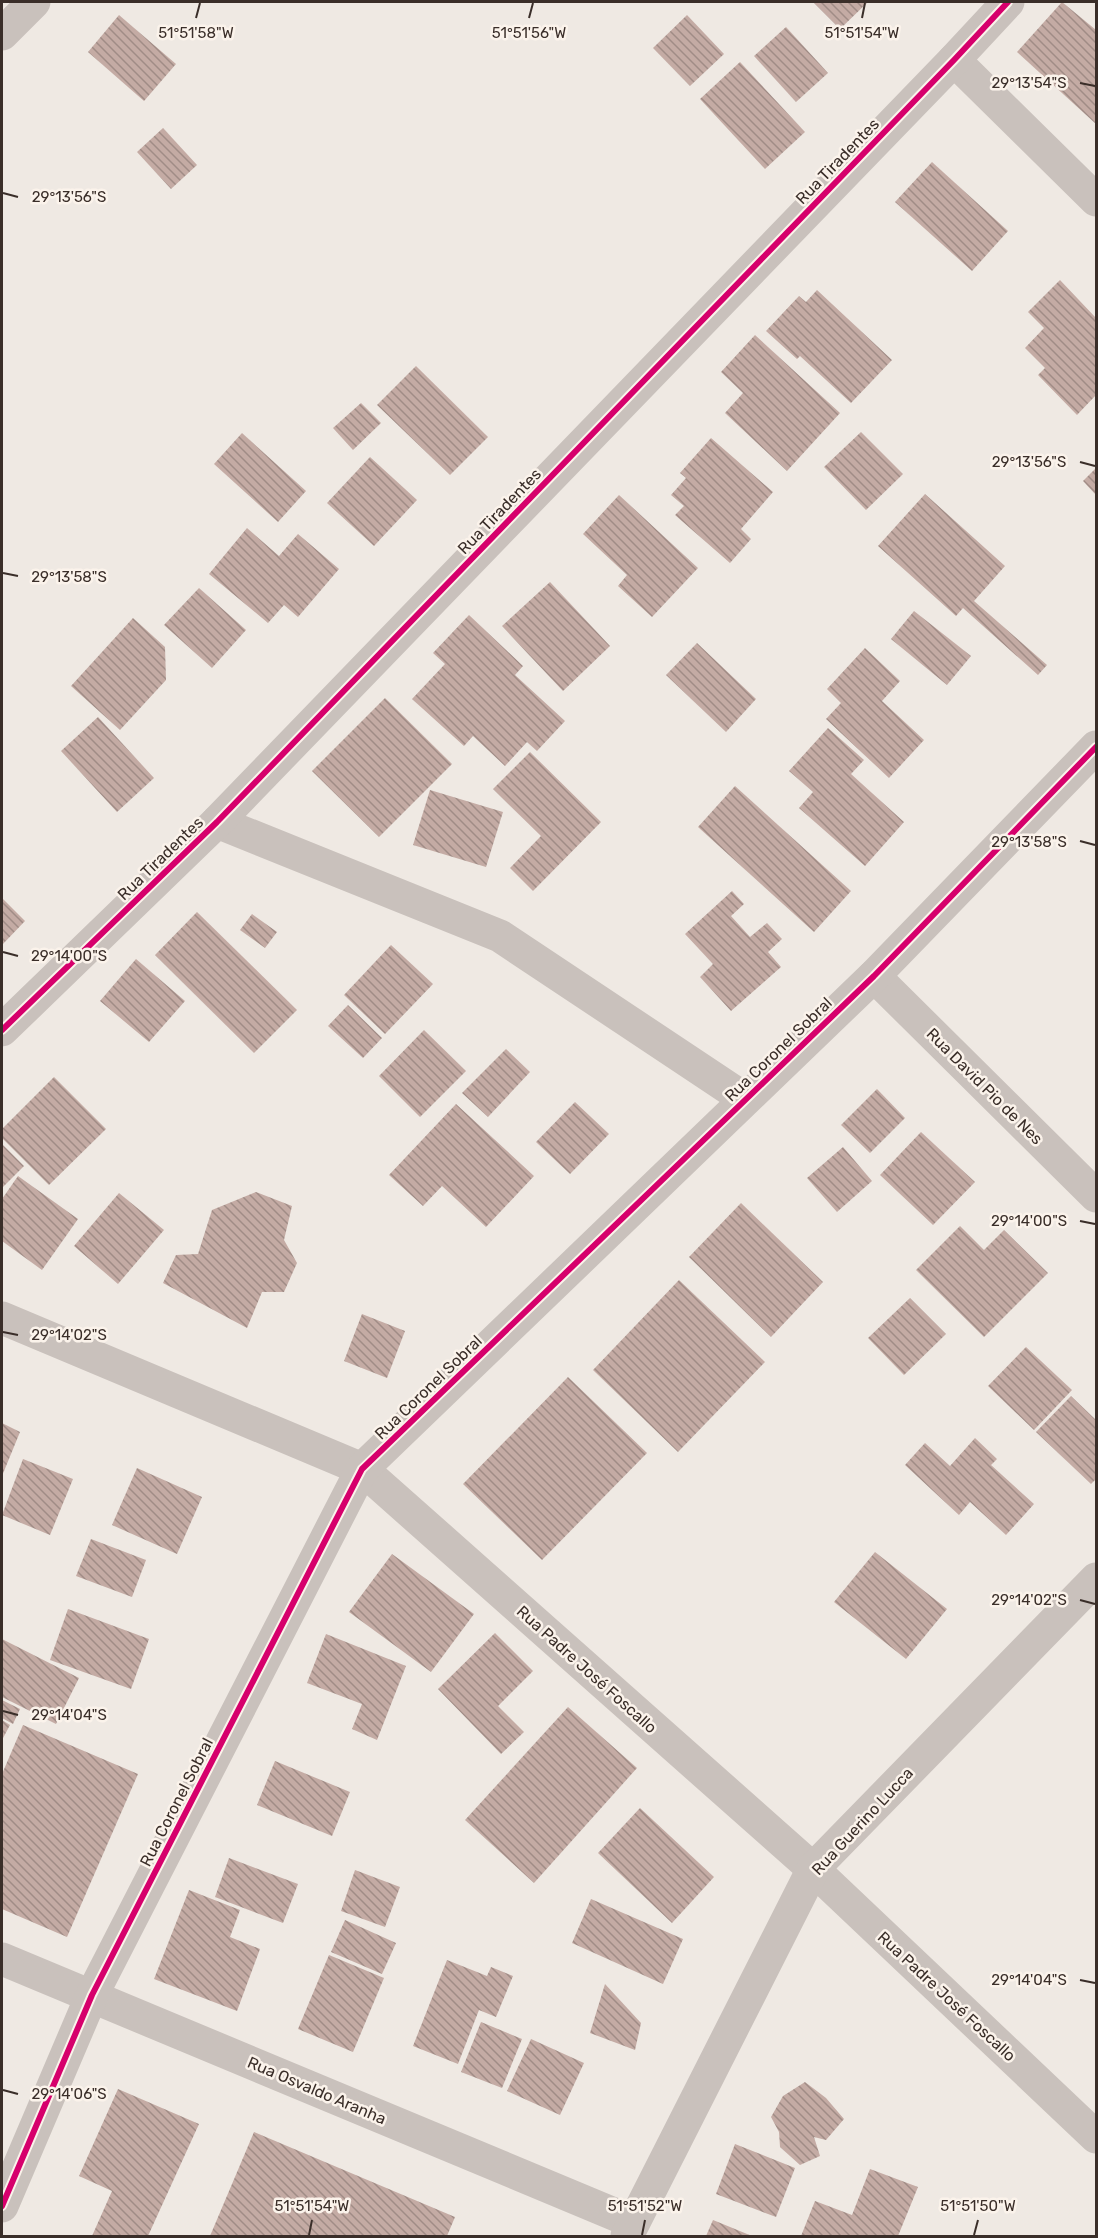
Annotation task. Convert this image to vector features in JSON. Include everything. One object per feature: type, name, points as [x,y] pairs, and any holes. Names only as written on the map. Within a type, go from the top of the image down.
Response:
[{"type":"street","points":[[2,34],[34,2]]},
{"type":"street","name":"Rua Tiradentes","points":[[2,1030],[217,822],[1008,2]]},
{"type":"street","points":[[954,60],[1096,200]]},
{"type":"street","name":"Rua Coronel Sobral","points":[[2,2206],[92,1995],[362,1469],[874,976],[1096,747]]},
{"type":"street","points":[[217,822],[500,936],[746,1099]]},
{"type":"street","name":"Rua David Pio de Nes","points":[[874,976],[1096,1196]]},
{"type":"street","name":"Rua Padre José Foscallo","points":[[2,1318],[362,1469],[813,1869],[1096,2138]]},
{"type":"street","name":"Rua Guerino Lucca","points":[[630,2229],[813,1869],[1096,1579]]},
{"type":"street","name":"Rua Osvaldo Aranha","points":[[2,1959],[92,1995],[630,2229]]},
{"type":"building","points":[[813,2],[868,2],[840,29]]},
{"type":"building","points":[[1062,2],[1096,30],[1096,124],[1017,52]]},
{"type":"building","points":[[119,15],[176,64],[144,101],[88,52]]},
{"type":"building","points":[[687,15],[724,54],[690,86],[653,48]]},
{"type":"building","points":[[786,27],[828,73],[796,102],[754,56]]},
{"type":"building","points":[[740,62],[805,132],[765,169],[700,99]]},
{"type":"building","points":[[163,128],[197,165],[171,189],[137,152]]},
{"type":"building","points":[[932,162],[1008,231],[972,271],[895,202]]},
{"type":"building","points":[[1060,280],[1096,318],[1096,395],[1077,415],[1038,375],[1045,368],[1025,348],[1044,328],[1028,312]]},
{"type":"building","points":[[817,290],[892,360],[851,403],[800,356],[797,359],[766,331],[799,296],[806,302]]},
{"type":"building","points":[[755,335],[840,413],[787,471],[725,413],[743,393],[721,372]]},
{"type":"building","points":[[416,366],[488,437],[450,475],[377,405]]},
{"type":"building","points":[[361,403],[381,423],[353,450],[333,428]]},
{"type":"building","points":[[861,432],[903,474],[866,510],[824,467]]},
{"type":"building","points":[[242,433],[306,491],[278,522],[214,464]]},
{"type":"building","points":[[711,438],[773,492],[741,529],[751,539],[730,563],[675,515],[684,506],[671,495],[686,478],[680,473]]},
{"type":"building","points":[[370,457],[417,500],[374,546],[327,503]]},
{"type":"building","points":[[1096,468],[1096,495],[1083,481]]},
{"type":"building","points":[[925,494],[1005,566],[974,601],[1047,665],[1038,675],[963,608],[956,616],[878,546]]},
{"type":"building","points":[[619,495],[698,568],[652,617],[618,586],[627,575],[583,534]]},
{"type":"building","points":[[247,528],[279,556],[298,534],[339,569],[298,617],[284,605],[268,623],[209,574]]},
{"type":"building","points":[[550,582],[610,646],[563,691],[502,626]]},
{"type":"building","points":[[199,588],[246,630],[212,668],[164,625]]},
{"type":"building","points":[[914,611],[971,656],[947,685],[891,639]]},
{"type":"building","points":[[469,615],[523,666],[515,675],[565,721],[537,751],[527,742],[505,766],[473,736],[464,746],[412,699],[445,664],[433,653]]},
{"type":"building","points":[[133,618],[165,647],[166,680],[120,730],[71,686]]},
{"type":"building","points":[[697,643],[756,699],[726,732],[666,675]]},
{"type":"building","points":[[865,648],[900,681],[882,701],[924,740],[889,778],[826,719],[841,703],[827,689]]},
{"type":"building","points":[[385,698],[452,764],[379,837],[312,771]]},
{"type":"building","points":[[98,717],[154,778],[117,812],[61,751]]},
{"type":"building","points":[[828,728],[864,760],[851,774],[904,822],[865,866],[799,808],[813,792],[789,771]]},
{"type":"building","points":[[530,752],[601,822],[533,891],[510,868],[541,836],[493,789]]},
{"type":"building","points":[[735,786],[851,891],[814,932],[698,827]]},
{"type":"building","points":[[430,790],[503,812],[486,867],[413,845]]},
{"type":"building","points":[[732,891],[744,904],[731,916],[750,937],[767,923],[782,939],[768,952],[781,967],[731,1011],[700,977],[713,964],[685,934]]},
{"type":"building","points":[[2,898],[25,921],[2,945]]},
{"type":"building","points":[[197,912],[297,1010],[254,1053],[155,955]]},
{"type":"building","points":[[252,914],[277,932],[265,948],[240,930]]},
{"type":"building","points":[[391,945],[433,984],[385,1034],[344,995]]},
{"type":"building","points":[[136,959],[185,1001],[149,1042],[100,1001]]},
{"type":"building","points":[[348,1005],[382,1038],[363,1058],[328,1026]]},
{"type":"building","points":[[424,1030],[466,1071],[420,1117],[379,1076]]},
{"type":"building","points":[[506,1049],[530,1072],[488,1117],[462,1093]]},
{"type":"building","points":[[54,1077],[106,1129],[49,1185],[2,1138],[2,1129]]},
{"type":"building","points":[[877,1089],[905,1118],[870,1153],[841,1125]]},
{"type":"building","points":[[575,1102],[609,1134],[570,1174],[536,1142]]},
{"type":"building","points":[[456,1104],[534,1176],[486,1227],[442,1186],[423,1206],[389,1175]]},
{"type":"building","points":[[921,1132],[975,1182],[933,1225],[880,1175]]},
{"type":"building","points":[[2,1144],[24,1166],[2,1188]]},
{"type":"building","points":[[843,1147],[872,1181],[837,1212],[807,1178]]},
{"type":"building","points":[[18,1176],[78,1219],[42,1270],[2,1241],[2,1199]]},
{"type":"building","points":[[256,1192],[292,1206],[284,1240],[297,1263],[284,1292],[262,1292],[247,1328],[163,1283],[176,1255],[198,1254],[212,1210]]},
{"type":"building","points":[[119,1193],[164,1230],[118,1284],[74,1246]]},
{"type":"building","points":[[741,1203],[823,1282],[771,1337],[689,1257]]},
{"type":"building","points":[[960,1226],[984,1250],[1004,1230],[1048,1273],[984,1337],[916,1270]]},
{"type":"building","points":[[679,1280],[765,1362],[678,1452],[593,1370]]},
{"type":"building","points":[[910,1298],[946,1334],[904,1375],[868,1338]]},
{"type":"building","points":[[362,1314],[405,1331],[387,1378],[344,1361]]},
{"type":"building","points":[[1026,1347],[1072,1390],[1034,1430],[988,1386]]},
{"type":"building","points":[[568,1377],[647,1453],[542,1560],[463,1484]]},
{"type":"building","points":[[1071,1396],[1096,1420],[1096,1479],[1091,1484],[1036,1432]]},
{"type":"building","points":[[2,1423],[20,1432],[2,1476]]},
{"type":"building","points":[[975,1438],[997,1459],[991,1465],[1034,1504],[1006,1535],[970,1502],[959,1515],[905,1465],[925,1443],[950,1466]]},
{"type":"building","points":[[23,1459],[73,1479],[50,1535],[2,1515]]},
{"type":"building","points":[[137,1468],[202,1497],[177,1554],[112,1525]]},
{"type":"building","points":[[91,1539],[146,1560],[132,1597],[76,1576]]},
{"type":"building","points":[[875,1552],[947,1609],[906,1659],[834,1602]]},
{"type":"building","points":[[392,1554],[474,1614],[431,1672],[349,1612]]},
{"type":"building","points":[[68,1609],[149,1639],[131,1689],[50,1660]]},
{"type":"building","points":[[495,1633],[533,1671],[498,1706],[524,1732],[501,1754],[438,1689]]},
{"type":"building","points":[[326,1634],[406,1666],[377,1740],[352,1729],[362,1704],[307,1683]]},
{"type":"building","points":[[2,1639],[79,1678],[56,1724],[2,1697]]},
{"type":"building","points":[[2,1700],[20,1709],[13,1724],[2,1718]]},
{"type":"building","points":[[568,1707],[637,1768],[534,1883],[465,1820]]},
{"type":"building","points":[[2,1720],[10,1725],[2,1740]]},
{"type":"building","points":[[23,1725],[138,1774],[67,1937],[2,1909],[2,1774]]},
{"type":"building","points":[[275,1761],[350,1792],[332,1836],[257,1805]]},
{"type":"building","points":[[640,1808],[714,1877],[672,1923],[598,1853]]},
{"type":"building","points":[[229,1858],[298,1884],[283,1923],[215,1897]]},
{"type":"building","points":[[355,1870],[400,1887],[385,1927],[341,1911]]},
{"type":"building","points":[[189,1890],[240,1910],[230,1937],[260,1949],[237,2011],[154,1979]]},
{"type":"building","points":[[591,1899],[683,1939],[663,1984],[572,1943]]},
{"type":"building","points":[[345,1920],[396,1943],[382,1974],[331,1952]]},
{"type":"building","points":[[329,1955],[384,1978],[353,2052],[298,2029]]},
{"type":"building","points":[[447,1960],[487,1976],[491,1967],[513,1976],[496,2017],[479,2010],[458,2064],[413,2046]]},
{"type":"building","points":[[605,1984],[641,2023],[635,2050],[590,2033]]},
{"type":"building","points":[[481,2022],[522,2039],[502,2088],[461,2072]]},
{"type":"building","points":[[531,2039],[584,2063],[560,2115],[507,2091]]},
{"type":"building","points":[[805,2082],[826,2098],[844,2119],[826,2140],[814,2137],[820,2156],[800,2165],[780,2147],[779,2132],[771,2117],[783,2096]]},
{"type":"building","points":[[118,2089],[199,2124],[148,2236],[92,2236],[112,2191],[79,2176]]},
{"type":"building","points":[[254,2132],[455,2217],[447,2236],[210,2236]]},
{"type":"building","points":[[735,2144],[795,2168],[776,2217],[716,2194]]},
{"type":"building","points":[[870,2169],[918,2187],[898,2236],[801,2236],[815,2201],[852,2215]]},
{"type":"building","points":[[713,2220],[752,2236],[706,2236]]},
{"type":"cycle path","points":[[2,1030],[217,822],[1008,2]]},
{"type":"cycle path","points":[[2,2206],[92,1995],[362,1469],[874,976],[1096,747]]}]
